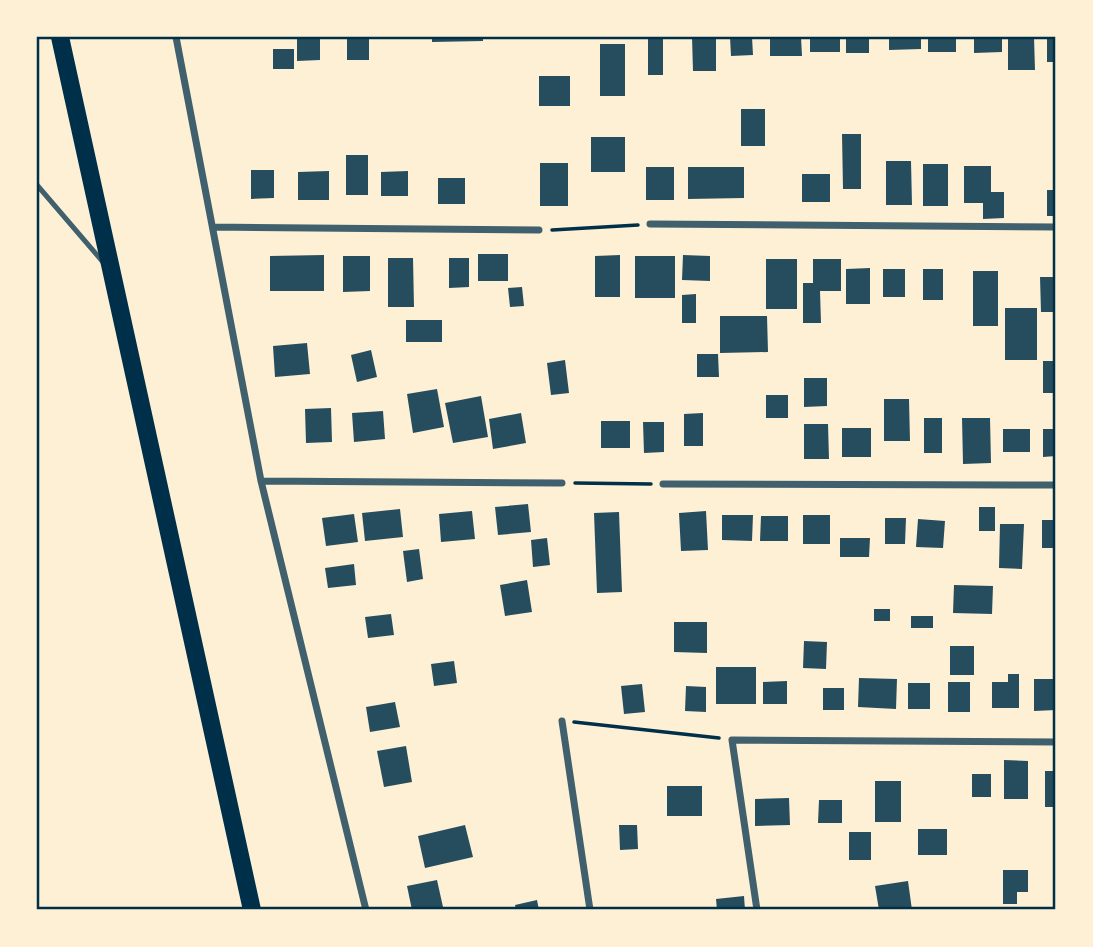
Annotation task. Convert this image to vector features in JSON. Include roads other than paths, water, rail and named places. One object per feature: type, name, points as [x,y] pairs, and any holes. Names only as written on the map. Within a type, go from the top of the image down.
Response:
[{"type":"main road","points":[[60,37],[252,910]]},
{"type":"street","points":[[176,37],[261,481],[366,910]]},
{"type":"street","points":[[650,224],[1056,227]]},
{"type":"street","points":[[213,227],[539,230]]},
{"type":"street","points":[[261,481],[562,483]]},
{"type":"street","points":[[663,484],[1056,485]]},
{"type":"street","points":[[562,721],[590,910]]},
{"type":"street","points":[[757,910],[732,740],[1056,742]]},
{"type":"lane","points":[[37,185],[113,273]]}]
